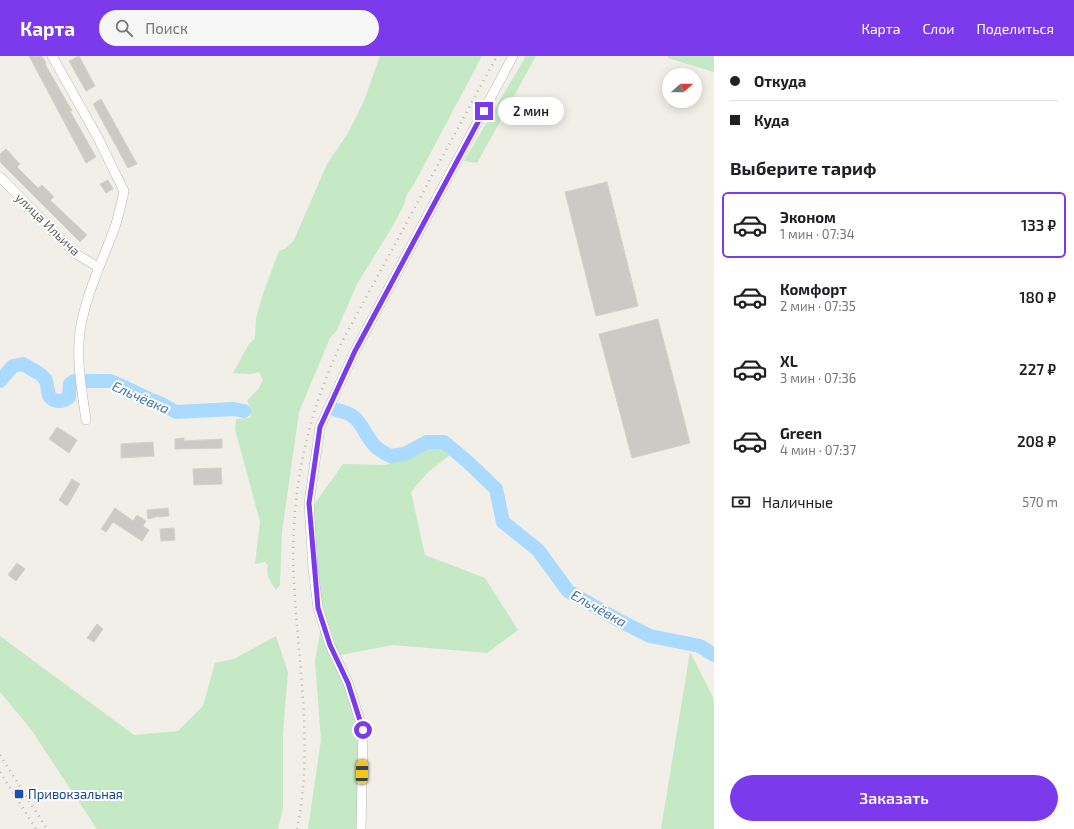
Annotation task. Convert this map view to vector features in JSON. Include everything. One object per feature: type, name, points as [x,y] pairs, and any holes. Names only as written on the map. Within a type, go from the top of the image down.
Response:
[{"type":"street","points":[[52,56],[97,136],[124,191],[116,224],[98,267],[86,305],[80,333],[80,372],[86,420]]},
{"type":"street","points":[[361,829],[363,730],[348,683],[330,645],[318,608],[313,568],[309,503],[320,427],[355,351],[513,56]]},
{"type":"street","name":"улица Ильича","points":[[0,177],[76,254],[98,267]]},
{"type":"green space","points":[[380,56],[482,56],[413,186],[407,194],[404,205],[391,229],[357,284],[337,330],[330,338],[299,412],[282,532],[280,585],[276,590],[269,579],[267,573],[268,566],[265,562],[255,564],[260,522],[235,429],[236,419],[250,418],[251,409],[247,401],[259,388],[263,380],[259,372],[250,374],[233,373],[249,344],[255,338],[256,318],[279,251],[285,249],[294,240],[327,164],[348,133],[364,101]]},
{"type":"green space","points":[[526,56],[536,56],[477,163],[464,161]]},
{"type":"green space","points":[[668,56],[714,56],[714,72],[702,68],[668,58]]},
{"type":"green space","points":[[433,442],[455,451],[428,472],[411,492],[425,555],[485,578],[518,630],[487,653],[393,645],[335,656],[363,730],[361,829],[308,829],[321,740],[315,661],[322,622],[310,510],[343,464],[386,465]]},
{"type":"green space","points":[[0,636],[134,735],[178,731],[203,706],[215,663],[234,659],[276,636],[288,672],[283,733],[283,808],[278,829],[97,829],[30,728],[0,692]]},
{"type":"green space","points":[[690,652],[712,695],[714,702],[714,829],[661,829]]},
{"type":"building","points":[[29,56],[42,56],[72,111],[70,111],[96,157],[86,163]]},
{"type":"building","points":[[79,56],[95,86],[86,91],[69,61]]},
{"type":"building","points":[[101,99],[137,164],[128,168],[93,104]]},
{"type":"building","points":[[6,149],[20,164],[17,167],[38,188],[42,185],[54,197],[50,200],[87,235],[80,242],[0,162],[0,154]]},
{"type":"building","points":[[108,180],[113,189],[106,193],[100,184]]},
{"type":"building","points":[[607,182],[638,306],[596,316],[565,192]]},
{"type":"building","points":[[658,319],[690,443],[632,458],[599,334]]},
{"type":"building","points":[[57,427],[77,440],[69,453],[49,439]]},
{"type":"building","points":[[184,438],[184,441],[222,439],[222,448],[175,449],[175,439]]},
{"type":"building","points":[[153,442],[154,456],[121,458],[121,444]]},
{"type":"building","points":[[221,468],[222,484],[194,485],[193,469]]},
{"type":"building","points":[[72,479],[80,484],[67,506],[59,500]]},
{"type":"building","points":[[115,508],[133,521],[137,515],[146,521],[143,526],[149,530],[142,541],[113,522],[106,532],[101,529]]},
{"type":"building","points":[[168,508],[169,516],[159,516],[148,519],[147,510]]},
{"type":"building","points":[[174,528],[175,540],[161,541],[160,529]]},
{"type":"building","points":[[17,563],[25,569],[16,581],[8,575]]},
{"type":"building","points":[[97,624],[103,629],[94,642],[87,638]]},
{"type":"waterway","name":"Ельчёвка","points":[[0,381],[13,366],[23,364],[40,374],[46,380],[49,396],[56,401],[64,400],[69,397],[70,384],[74,381]]},
{"type":"waterway","name":"Ельчёвка","points":[[86,381],[110,381],[160,403],[176,412],[234,409],[244,411]]},
{"type":"waterway","name":"Ельчёвка","points":[[336,410],[345,412],[356,419],[374,445],[390,456],[405,454],[427,442],[444,442],[496,489],[503,522],[538,550],[568,591],[620,621],[650,636],[700,646],[714,655]]},
{"type":"railway","points":[[297,829],[302,799],[305,737],[294,582],[294,519],[303,458],[310,427],[330,368],[343,340],[497,56]]},
{"type":"railway","points":[[0,755],[47,829]]},
{"type":"railway","points":[[0,772],[36,829]]},
{"type":"place","name":"Привокзальная","points":[[19,794]]},
{"type":"route","points":[[363,730],[348,683],[330,645],[318,608],[313,568],[309,503],[320,427],[355,351],[484,111]]}]
